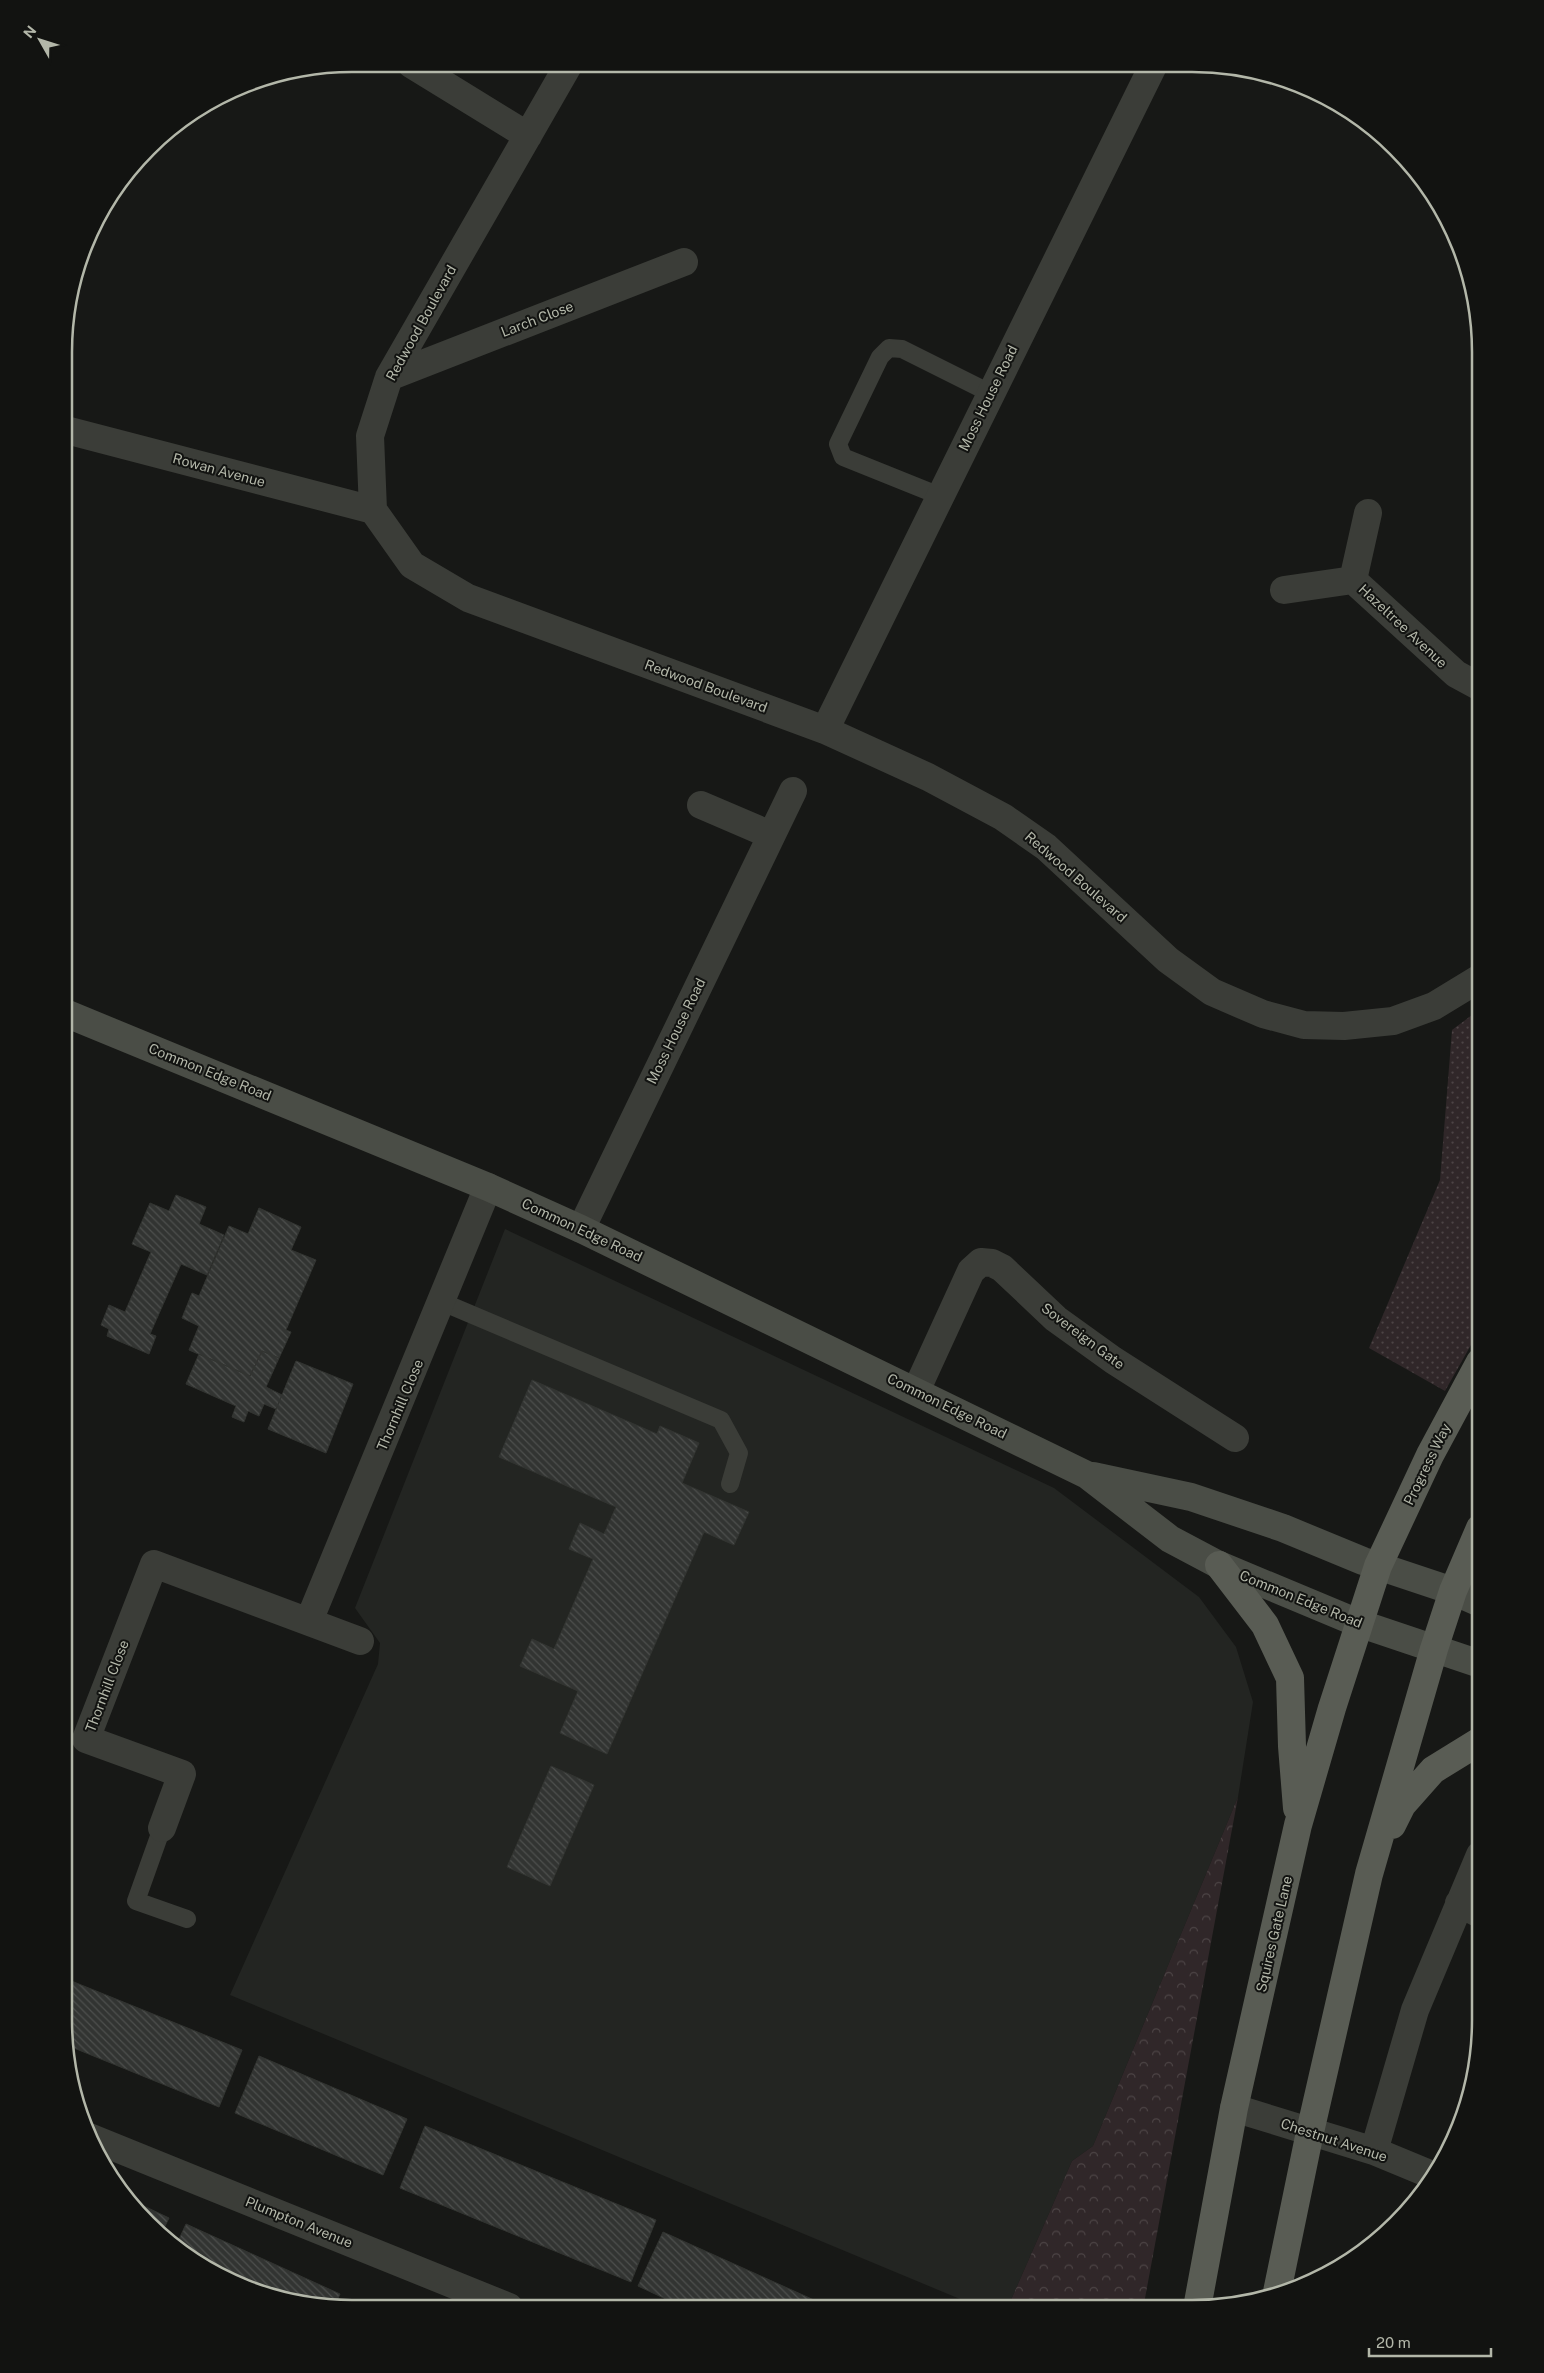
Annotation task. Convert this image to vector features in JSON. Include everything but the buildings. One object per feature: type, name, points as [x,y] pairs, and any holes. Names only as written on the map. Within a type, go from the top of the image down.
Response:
[{"type":"main road","name":"Common Edge Road","points":[[72,1016],[488,1187],[581,1229],[1087,1475],[1170,1539],[1219,1565],[1358,1623],[1472,1661]]},
{"type":"main road","name":"Progress Way","points":[[1378,1566],[1430,1455],[1472,1377]]},
{"type":"main road","name":"Common Edge Road","points":[[1087,1475],[1191,1497],[1283,1528],[1378,1566],[1472,1600]]},
{"type":"main road","points":[[1278,2287],[1310,2132],[1369,1874],[1434,1649],[1453,1592],[1472,1547]]},
{"type":"main road","points":[[1219,1565],[1265,1625],[1290,1678],[1292,1746],[1298,1825]]},
{"type":"main road","name":"Squires Gate Lane","points":[[1198,2300],[1234,2108],[1298,1825],[1358,1623],[1378,1566]]},
{"type":"main road","points":[[1369,1874],[1402,1805],[1433,1770],[1472,1746]]},
{"type":"street","points":[[424,72],[528,136]]},
{"type":"street","name":"Redwood Boulevard","points":[[564,72],[389,377],[370,436],[372,510],[412,565],[468,598],[825,730],[928,777],[1003,817],[1046,847],[1168,960],[1212,992],[1263,1014],[1304,1025],[1344,1026],[1394,1021],[1434,1006],[1472,983]]},
{"type":"street","name":"Moss House Road","points":[[825,730],[1150,72]]},
{"type":"street","name":"Larch Close","points":[[389,377],[684,262]]},
{"type":"street","name":"Rowan Avenue","points":[[72,432],[372,510]]},
{"type":"street","name":"Hazeltree Avenue","points":[[1353,580],[1368,513]]},
{"type":"street","name":"Hazeltree Avenue","points":[[1284,590],[1353,580]]},
{"type":"street","name":"Hazeltree Avenue","points":[[1353,580],[1456,674],[1472,683]]},
{"type":"street","name":"Moss House Road","points":[[581,1229],[793,791]]},
{"type":"street","points":[[701,805],[771,835]]},
{"type":"street","name":"Thornhill Close","points":[[309,1621],[488,1187]]},
{"type":"street","name":"Sovereign Gate","points":[[916,1391],[971,1270],[981,1262],[1002,1268],[1056,1319],[1113,1360],[1235,1438]]},
{"type":"street","name":"Thornhill Close","points":[[162,1828],[182,1774],[75,1735],[154,1564],[360,1641]]},
{"type":"street","points":[[1374,2151],[1415,2010],[1469,1909],[1472,1894]]},
{"type":"street","name":"Chestnut Avenue","points":[[1234,2108],[1374,2151],[1426,2173]]},
{"type":"street","name":"Plumpton Avenue","points":[[100,2141],[492,2300]]},
{"type":"lane","points":[[940,496],[843,457],[838,444],[880,357],[889,348],[902,349],[990,393]]},
{"type":"lane","points":[[442,1302],[722,1420],[739,1453],[730,1484]]},
{"type":"lane","points":[[162,1828],[136,1901],[187,1919]]},
{"type":"shaded area","points":[[505,1229],[1054,1488],[1199,1597],[1236,1647],[1253,1702],[1238,1797],[1093,2146],[1072,2161],[1011,2300],[962,2300],[230,1995],[378,1664],[380,1643],[355,1608]]},
{"type":"green space","points":[[1472,1015],[1472,1343],[1445,1391],[1369,1348],[1440,1180],[1452,1030]]},
{"type":"green space","points":[[1238,1797],[1145,2300],[1011,2300],[1072,2161],[1093,2146]]}]
